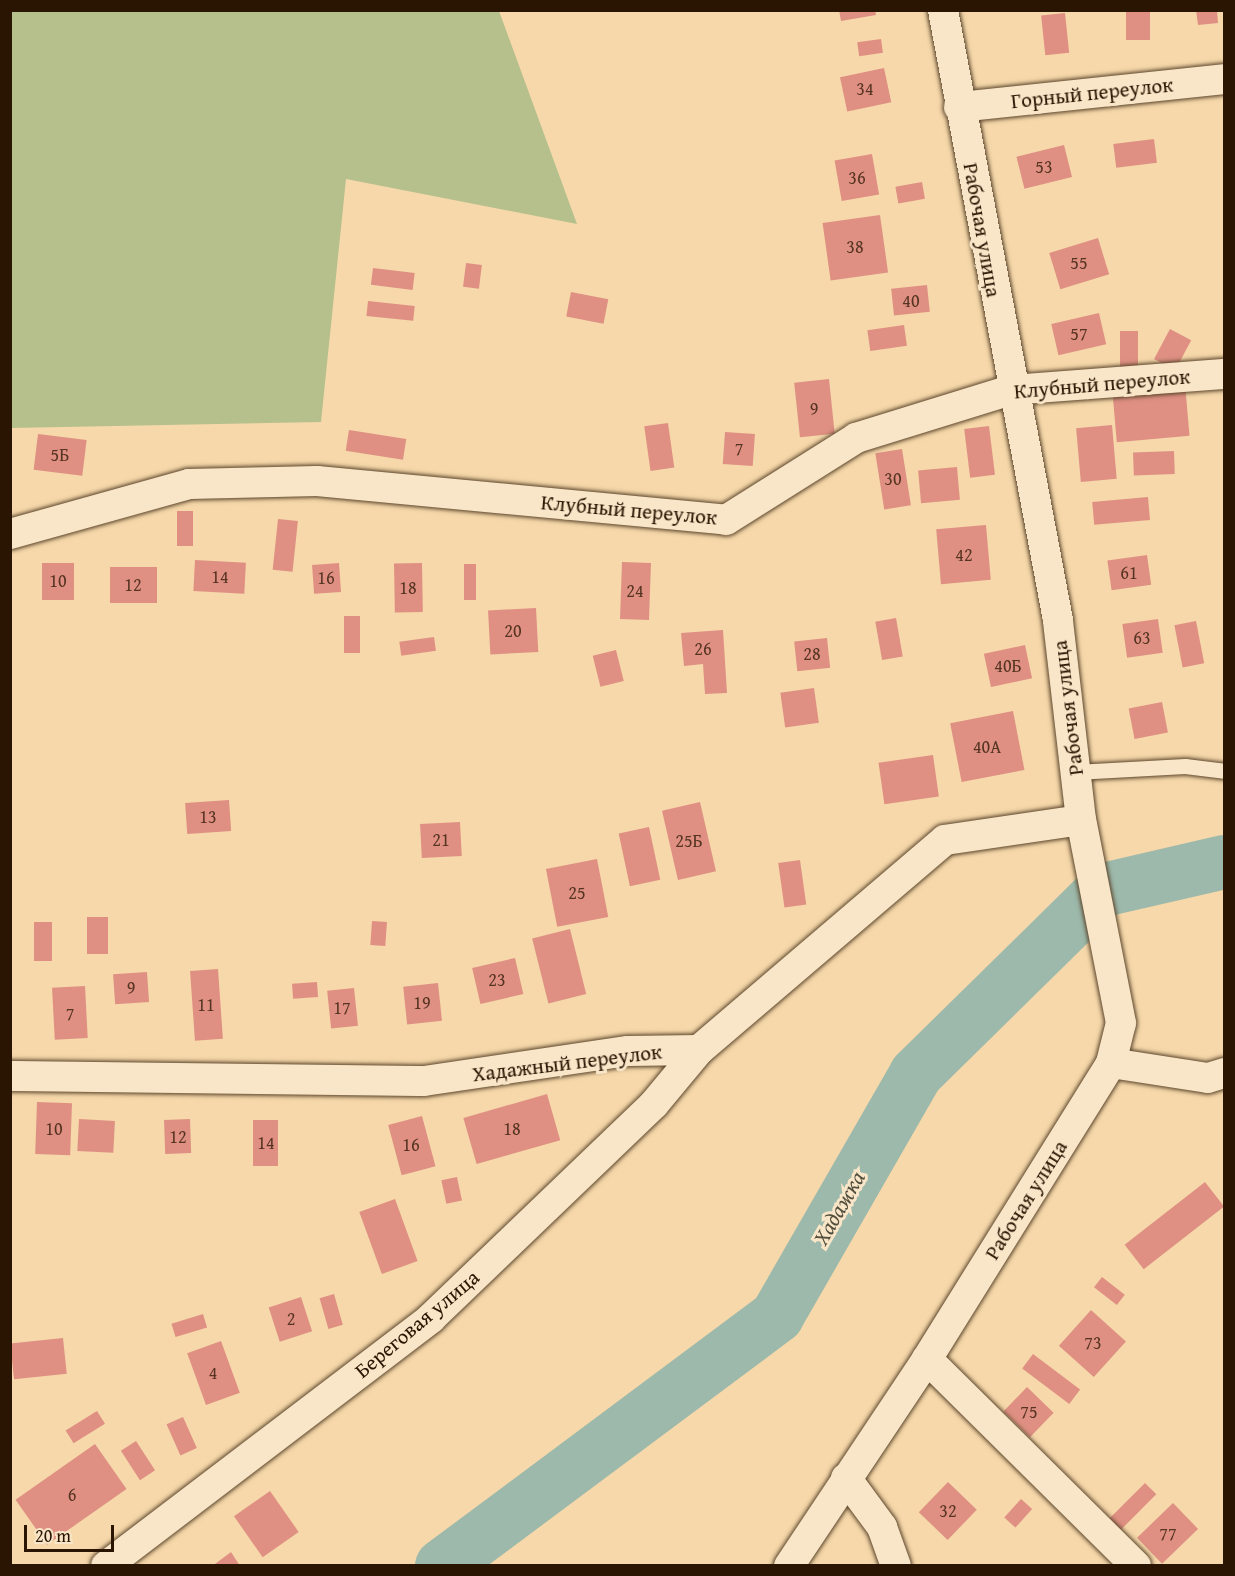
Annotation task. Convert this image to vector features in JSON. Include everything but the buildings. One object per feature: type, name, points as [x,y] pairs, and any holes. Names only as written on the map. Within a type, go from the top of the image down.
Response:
[{"type":"street","name":"Рабочая улица","points":[[789,1566],[927,1359],[1111,1063],[1120,1023],[1113,974],[1081,820],[1058,620],[1011,390],[943,10]]},
{"type":"street","name":"Горный переулок","points":[[959,107],[1224,79]]},
{"type":"street","name":"Клубный переулок","points":[[10,534],[189,483],[306,481],[726,520],[856,438],[1011,390],[1224,375]]},
{"type":"street","points":[[699,1050],[945,840],[1081,820]]},
{"type":"street","name":"Хадажный переулок","points":[[10,1076],[424,1081],[628,1051],[699,1050]]},
{"type":"street","name":"Береговая улица","points":[[106,1566],[431,1318],[654,1104],[699,1050]]},
{"type":"street","points":[[1111,1063],[1208,1078],[1224,1073]]},
{"type":"street","points":[[927,1359],[1136,1566]]},
{"type":"street","points":[[846,1478],[882,1527],[896,1566]]},
{"type":"lane","points":[[1076,772],[1185,766],[1224,771]]},
{"type":"green space","points":[[10,11],[499,11],[577,224],[346,179],[321,422],[11,428]]},
{"type":"waterway","name":"Хадажка","points":[[442,1566],[777,1316],[916,1074],[1103,890],[1224,862]]}]
